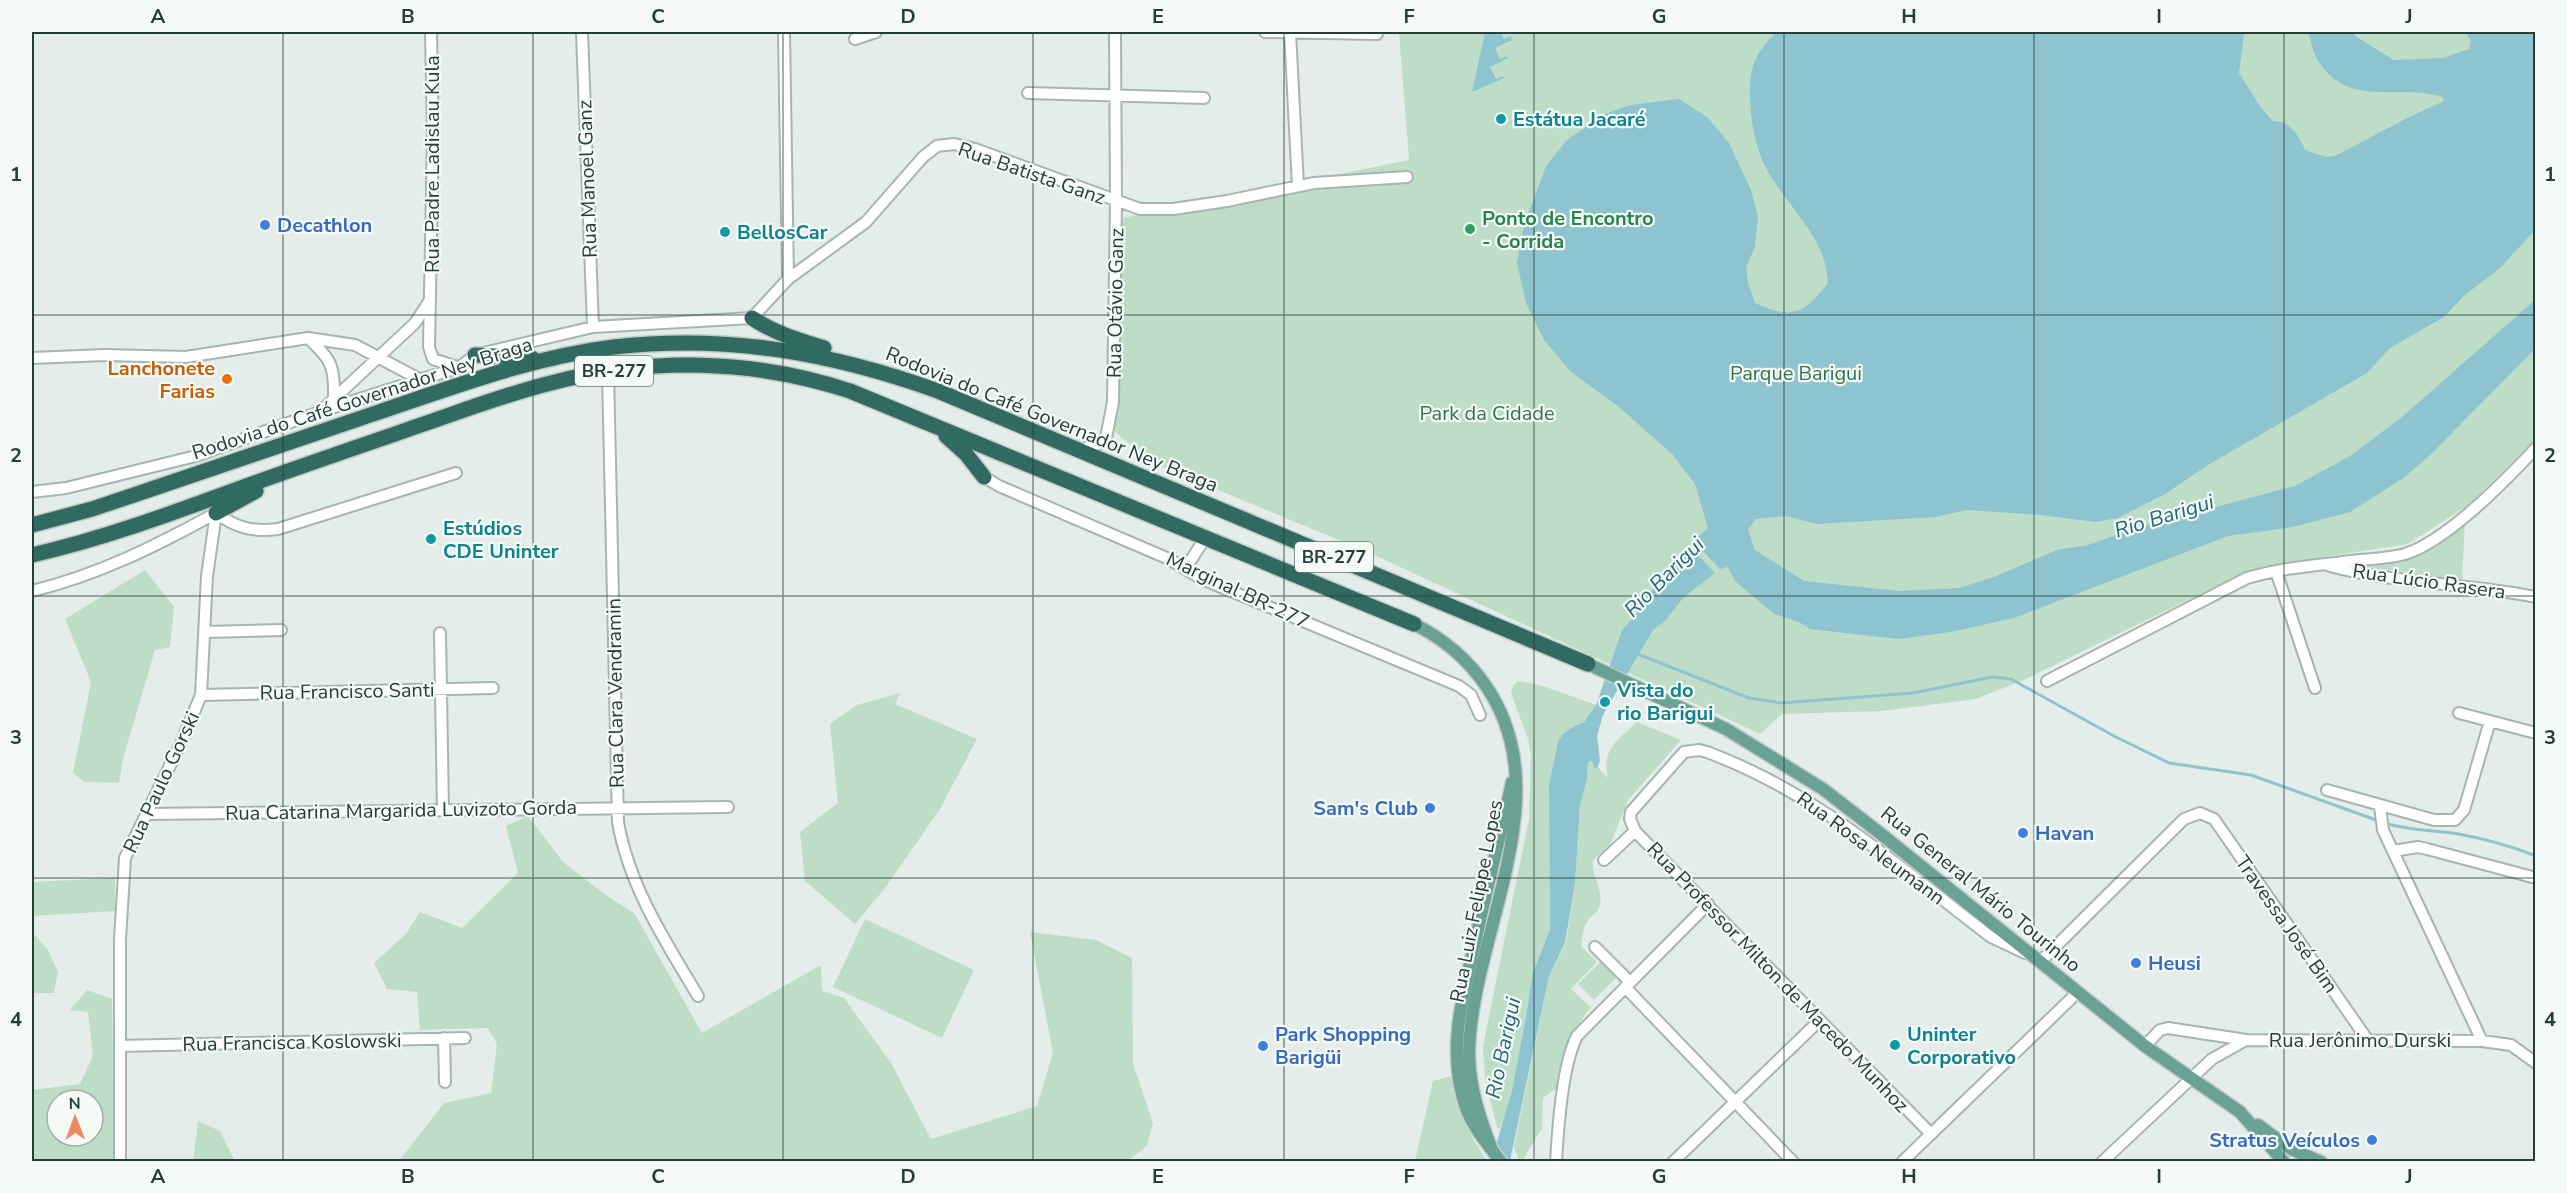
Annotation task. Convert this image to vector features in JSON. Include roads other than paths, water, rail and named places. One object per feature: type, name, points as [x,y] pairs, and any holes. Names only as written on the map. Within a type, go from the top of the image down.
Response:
[{"type":"highway","points":[[752,318],[765,327],[788,337],[864,360],[938,391]]},
{"type":"highway","name":"Rodovia do Café Governador Ney Braga","points":[[32,525],[92,509],[473,380],[547,359],[598,350],[650,345],[741,345],[831,358],[897,376],[938,391],[1588,664]]},
{"type":"highway","points":[[475,355],[547,359]]},
{"type":"highway","name":"BR-277","points":[[32,555],[123,530],[520,391],[552,382],[608,372],[693,365],[768,370],[830,385],[935,426],[1414,624]]},
{"type":"highway","points":[[935,426],[958,446],[984,477]]},
{"type":"highway","points":[[216,513],[298,467]]},
{"type":"main road","name":"Rua Luiz Felippe Lopes","points":[[1414,624],[1454,649],[1481,678],[1505,719],[1516,763],[1517,797],[1513,830],[1473,1011],[1469,1052],[1472,1088],[1492,1150],[1501,1161]]},
{"type":"main road","name":"Rua General Mário Tourinho","points":[[1588,664],[1726,729],[1794,770],[1874,828],[2145,1046],[2240,1112],[2284,1161]]},
{"type":"main road","points":[[2240,1112],[2291,1149],[2321,1161]]},
{"type":"main road","points":[[2291,1149],[2296,1161]]},
{"type":"street","name":"Rua Padre Ladislau Kula","points":[[431,32],[434,90],[432,297],[429,347],[433,360],[460,367]]},
{"type":"street","name":"Rua Manoel Ganz","points":[[582,32],[593,327]]},
{"type":"street","points":[[784,32],[788,279]]},
{"type":"street","points":[[855,39],[876,32]]},
{"type":"street","name":"Rua Otávio Ganz","points":[[1080,450],[1106,438],[1113,402],[1116,202],[1115,32]]},
{"type":"street","points":[[1265,32],[1377,34]]},
{"type":"street","points":[[1290,32],[1298,186]]},
{"type":"street","points":[[1028,93],[1204,98]]},
{"type":"street","name":"Rua Batista Ganz","points":[[752,318],[788,279],[866,222],[923,157],[937,146],[954,144],[975,149],[1140,209],[1173,208],[1227,201],[1298,186],[1407,177]]},
{"type":"street","name":"Rua Padre Ladislau Kula","points":[[322,411],[415,323],[432,297]]},
{"type":"street","points":[[32,492],[66,488],[196,456],[322,411],[460,367],[475,355],[538,338],[593,327],[752,318]]},
{"type":"street","points":[[308,338],[331,363],[335,375],[334,398]]},
{"type":"street","points":[[32,358],[105,355],[186,357],[308,338],[355,345],[419,380]]},
{"type":"street","name":"Rua Clara Vendramin","points":[[608,372],[617,807],[621,838],[633,877],[653,918],[698,996]]},
{"type":"street","points":[[2048,681],[2247,578],[2276,571],[2403,554],[2429,542],[2494,489],[2535,448]]},
{"type":"street","points":[[32,591],[70,581],[130,558],[216,513],[240,528],[265,531],[278,529],[456,473]]},
{"type":"street","name":"Marginal BR-277","points":[[984,477],[999,486],[1169,558],[1202,579],[1466,690],[1471,695],[1480,715]]},
{"type":"street","name":"Rua Paulo Gorski","points":[[120,1161],[120,939],[123,870],[127,849],[146,814],[201,695],[207,576],[216,513]]},
{"type":"street","points":[[1186,568],[1205,538]]},
{"type":"street","name":"Rua Lúcio Rasera","points":[[2324,565],[2381,578],[2535,597]]},
{"type":"street","points":[[2276,571],[2315,688]]},
{"type":"street","points":[[205,632],[281,630]]},
{"type":"street","points":[[440,633],[443,810]]},
{"type":"street","name":"Rua Francisco Santi","points":[[201,695],[493,688]]},
{"type":"street","points":[[2459,713],[2535,733]]},
{"type":"street","points":[[2326,790],[2381,810],[2434,820],[2455,820],[2464,810],[2490,721]]},
{"type":"street","name":"Rua Rosa Neumann","points":[[1630,819],[1634,806],[1684,752],[1699,750],[1707,752],[1760,774],[1811,801],[1991,937],[2035,959]]},
{"type":"street","name":"Rua Catarina Margarida Luvizoto Gorda","points":[[146,814],[728,807]]},
{"type":"street","points":[[2381,810],[2383,830],[2482,1041]]},
{"type":"street","name":"Travessa José Bim","points":[[2035,959],[2184,819],[2200,813],[2214,819],[2369,1042]]},
{"type":"street","name":"Rua Professor Milton de Macedo Munhoz","points":[[1630,819],[1635,831],[1931,1134]]},
{"type":"street","points":[[1604,860],[1635,831]]},
{"type":"street","points":[[2393,851],[2418,847],[2535,878]]},
{"type":"street","points":[[1556,1161],[1557,1137],[1572,1047],[1587,1024],[1708,904]]},
{"type":"street","points":[[1595,947],[1793,1161]]},
{"type":"street","points":[[1902,1161],[2078,992]]},
{"type":"street","points":[[1673,1161],[1820,1020]]},
{"type":"street","points":[[2145,1046],[2160,1030],[2168,1028],[2246,1040]]},
{"type":"street","points":[[444,1038],[445,1082]]},
{"type":"street","name":"Rua Francisca Koslowski","points":[[120,1047],[465,1038]]},
{"type":"street","name":"Rua Jerônimo Durski","points":[[2103,1161],[2191,1078],[2222,1052],[2246,1040],[2482,1041],[2502,1043],[2519,1049],[2535,1063]]},
{"type":"street","points":[[2519,1049],[2535,1055]]},
{"type":"water","points":[[1485,32],[1500,32],[1504,39],[1511,36],[1512,40],[1495,48],[1500,59],[1507,56],[1508,58],[1490,67],[1496,79],[1503,76],[1504,78],[1472,92]]},
{"type":"water","points":[[1776,32],[2244,32],[2239,73],[2261,108],[2273,121],[2289,126],[2300,139],[2305,150],[2326,157],[2335,156],[2444,101],[2443,97],[2426,93],[2376,92],[2345,85],[2331,76],[2319,62],[2308,32],[2354,32],[2355,36],[2394,60],[2443,58],[2469,49],[2471,40],[2465,32],[2535,32],[2535,230],[2500,268],[2465,295],[2444,317],[2390,348],[2367,373],[2208,465],[2165,494],[2118,518],[2096,522],[1967,510],[1936,517],[1817,524],[1786,516],[1756,519],[1748,530],[1755,550],[1804,581],[1899,591],[1959,588],[1994,577],[2057,550],[2088,545],[2133,529],[2295,486],[2350,456],[2402,417],[2535,300],[2535,349],[2430,455],[2402,479],[2350,512],[2293,527],[2228,536],[2014,618],[1951,632],[1898,639],[1810,629],[1799,622],[1774,614],[1735,581],[1728,567],[1720,569],[1693,541],[1708,528],[1695,484],[1673,455],[1619,407],[1571,372],[1544,340],[1526,303],[1517,263],[1524,225],[1546,166],[1567,140],[1605,114],[1630,105],[1679,99],[1707,117],[1729,143],[1751,190],[1758,216],[1755,247],[1746,267],[1748,283],[1755,303],[1788,312],[1796,311],[1812,302],[1828,283],[1826,266],[1813,236],[1761,158],[1750,106],[1750,80],[1753,65],[1761,50]]},
{"type":"water","name":"Rio Barigui","points":[[1689,546],[1715,573],[1683,598],[1665,621],[1653,630],[1603,715],[1597,736],[1600,760],[1598,767],[1594,769],[1592,761],[1588,762],[1587,779],[1580,806],[1575,883],[1565,943],[1549,976],[1510,1161],[1491,1162],[1512,1091],[1532,975],[1550,929],[1549,785],[1558,741],[1563,734],[1584,722],[1596,705],[1622,630],[1638,612],[1655,585]]},
{"type":"waterway","points":[[1635,653],[1749,698],[1781,703],[1913,693],[1992,677],[2011,679],[2114,736],[2169,763],[2251,775],[2379,821]]},
{"type":"waterway","points":[[2385,823],[2404,828],[2469,836],[2536,856]]},
{"type":"place","name":"Estátua Jacaré","points":[[1501,119]]},
{"type":"place","name":"Decathlon","points":[[265,225]]},
{"type":"place","name":"Ponto de Encontro - Corrida","points":[[1470,229]]},
{"type":"place","name":"BellosCar","points":[[725,232]]},
{"type":"place","name":"Lanchonete Farias","points":[[227,379]]},
{"type":"place","name":"Estúdios CDE Uninter","points":[[431,539]]},
{"type":"place","name":"Vista do rio Barigui","points":[[1605,702]]},
{"type":"place","name":"Sam's Club","points":[[1430,808]]},
{"type":"place","name":"Havan","points":[[2023,833]]},
{"type":"place","name":"Heusi","points":[[2136,963]]},
{"type":"place","name":"Uninter Corporativo","points":[[1895,1045]]},
{"type":"place","name":"Park Shopping Barigüi","points":[[1263,1046]]},
{"type":"place","name":"Stratus Veículos","points":[[2372,1140]]},
{"type":"park label","name":"Parque Barigui","points":[[1796,373]]},
{"type":"park label","name":"Park da Cidade","points":[[1487,413]]}]
